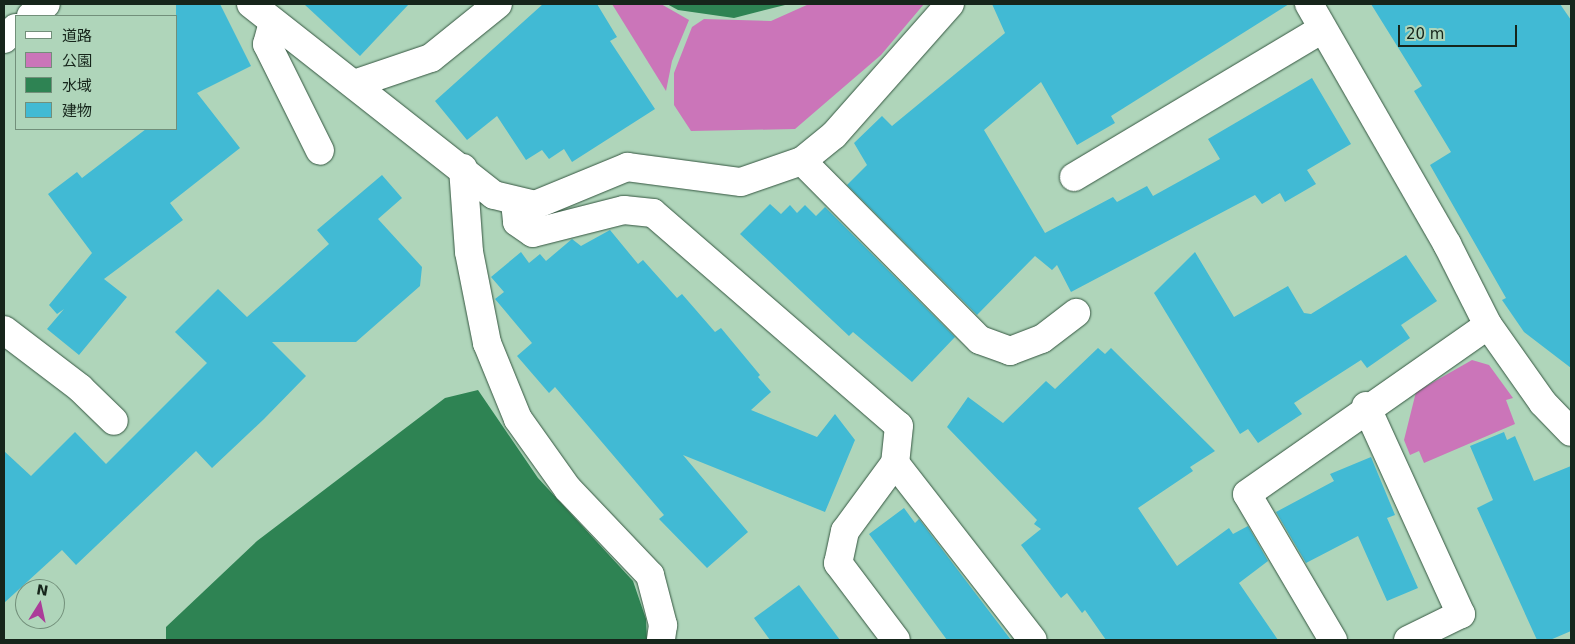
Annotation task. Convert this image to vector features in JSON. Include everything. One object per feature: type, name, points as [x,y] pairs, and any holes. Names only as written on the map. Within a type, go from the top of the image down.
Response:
[{"type":"street","points":[[32,15],[46,4]]},
{"type":"street","points":[[251,4],[463,168],[494,195],[515,202],[535,205],[627,167],[741,182],[802,161],[834,135],[950,4]]},
{"type":"street","points":[[354,84],[431,58],[498,4]]},
{"type":"street","points":[[1309,4],[1447,244],[1488,325],[1543,403],[1571,432]]},
{"type":"street","points":[[273,22],[267,44],[320,151]]},
{"type":"street","points":[[4,39],[15,29]]},
{"type":"street","points":[[1074,177],[1322,29]]},
{"type":"street","points":[[802,161],[980,340],[1010,351],[1042,339],[1076,313]]},
{"type":"street","points":[[463,168],[469,252],[487,343],[518,419],[568,489],[650,575],[663,625],[661,640]]},
{"type":"street","points":[[515,202],[517,222],[533,232],[624,210],[653,213],[899,426],[894,463],[845,530],[838,563],[896,640]]},
{"type":"street","points":[[1333,640],[1247,494],[1366,406],[1488,325]]},
{"type":"street","points":[[4,330],[80,388],[114,421]]},
{"type":"street","points":[[1366,406],[1462,614],[1408,640]]},
{"type":"street","points":[[894,463],[1033,640]]},
{"type":"green space","points":[[612,4],[661,4],[689,20],[672,61],[666,91]]},
{"type":"green space","points":[[809,4],[924,4],[881,55],[795,129],[691,131],[674,105],[674,73],[692,27],[704,19],[771,21]]},
{"type":"green space","points":[[1472,360],[1489,365],[1513,398],[1506,400],[1515,424],[1424,463],[1419,451],[1410,455],[1404,440],[1416,392]]},
{"type":"water","points":[[667,4],[789,4],[734,18],[678,10]]},
{"type":"water","points":[[478,390],[538,478],[633,581],[646,619],[647,640],[166,640],[166,627],[257,541],[445,398]]},
{"type":"building","points":[[176,4],[220,4],[251,66],[197,93],[240,148],[170,203],[183,220],[104,279],[127,297],[79,355],[47,329],[64,309],[57,314],[49,305],[92,253],[48,194],[77,172],[82,178],[145,130],[178,130],[178,15],[176,15]]},
{"type":"building","points":[[304,4],[409,4],[360,56]]},
{"type":"building","points":[[543,4],[597,4],[617,37],[610,41],[655,109],[572,162],[564,149],[549,159],[542,150],[526,160],[497,116],[467,140],[435,101]]},
{"type":"building","points":[[992,4],[1289,4],[1111,116],[1115,123],[1077,145],[1041,82],[984,130],[1045,233],[1113,197],[1117,202],[1147,186],[1153,196],[1220,159],[1208,139],[1312,78],[1351,144],[1307,170],[1316,184],[1285,202],[1280,193],[1262,204],[1255,195],[1071,292],[1057,265],[1052,270],[1035,256],[977,315],[847,185],[867,165],[854,143],[882,116],[892,126],[1005,33]]},
{"type":"building","points":[[1371,4],[1560,4],[1571,20],[1571,368],[1524,332],[1502,300],[1506,298],[1430,165],[1451,152],[1414,91],[1422,86]]},
{"type":"building","points":[[382,175],[402,198],[378,219],[422,267],[420,286],[356,342],[272,342],[306,376],[264,419],[212,468],[196,451],[76,565],[62,550],[30,579],[15,579],[15,593],[4,603],[4,451],[31,476],[75,432],[106,464],[207,363],[175,332],[218,289],[247,317],[329,244],[317,230]]},
{"type":"building","points":[[770,204],[781,214],[790,205],[797,213],[805,205],[816,216],[825,207],[955,337],[912,382],[853,332],[849,336],[740,234]]},
{"type":"building","points":[[610,230],[638,264],[643,260],[677,298],[682,294],[715,332],[721,328],[760,375],[758,377],[771,392],[751,410],[817,437],[835,414],[855,440],[825,512],[683,455],[748,532],[707,568],[659,519],[664,515],[555,387],[549,393],[517,356],[532,343],[495,299],[504,292],[491,277],[521,252],[529,263],[540,254],[546,261],[572,239],[581,246]]},
{"type":"building","points":[[1195,252],[1234,317],[1288,286],[1304,313],[1311,314],[1406,255],[1437,301],[1401,325],[1410,338],[1367,368],[1361,360],[1294,403],[1302,414],[1258,443],[1248,429],[1240,434],[1154,293]]},
{"type":"building","points":[[1098,348],[1105,354],[1111,348],[1215,451],[1190,467],[1193,471],[1138,508],[1177,566],[1229,528],[1233,534],[1248,526],[1268,561],[1239,583],[1278,640],[1106,640],[1085,610],[1082,613],[1067,593],[1061,598],[1021,545],[1041,529],[1034,524],[1037,520],[947,427],[968,397],[1003,423],[1046,381],[1055,389]]},
{"type":"building","points":[[1504,432],[1507,440],[1515,436],[1534,481],[1571,466],[1571,631],[1550,640],[1537,640],[1477,508],[1493,500],[1470,446]]},
{"type":"building","points":[[1371,457],[1395,515],[1387,518],[1418,588],[1387,601],[1358,536],[1306,563],[1276,512],[1334,481],[1330,474]]},
{"type":"building","points":[[904,508],[915,523],[919,519],[1011,640],[947,640],[869,534]]},
{"type":"building","points":[[799,585],[840,640],[770,640],[754,618]]}]
